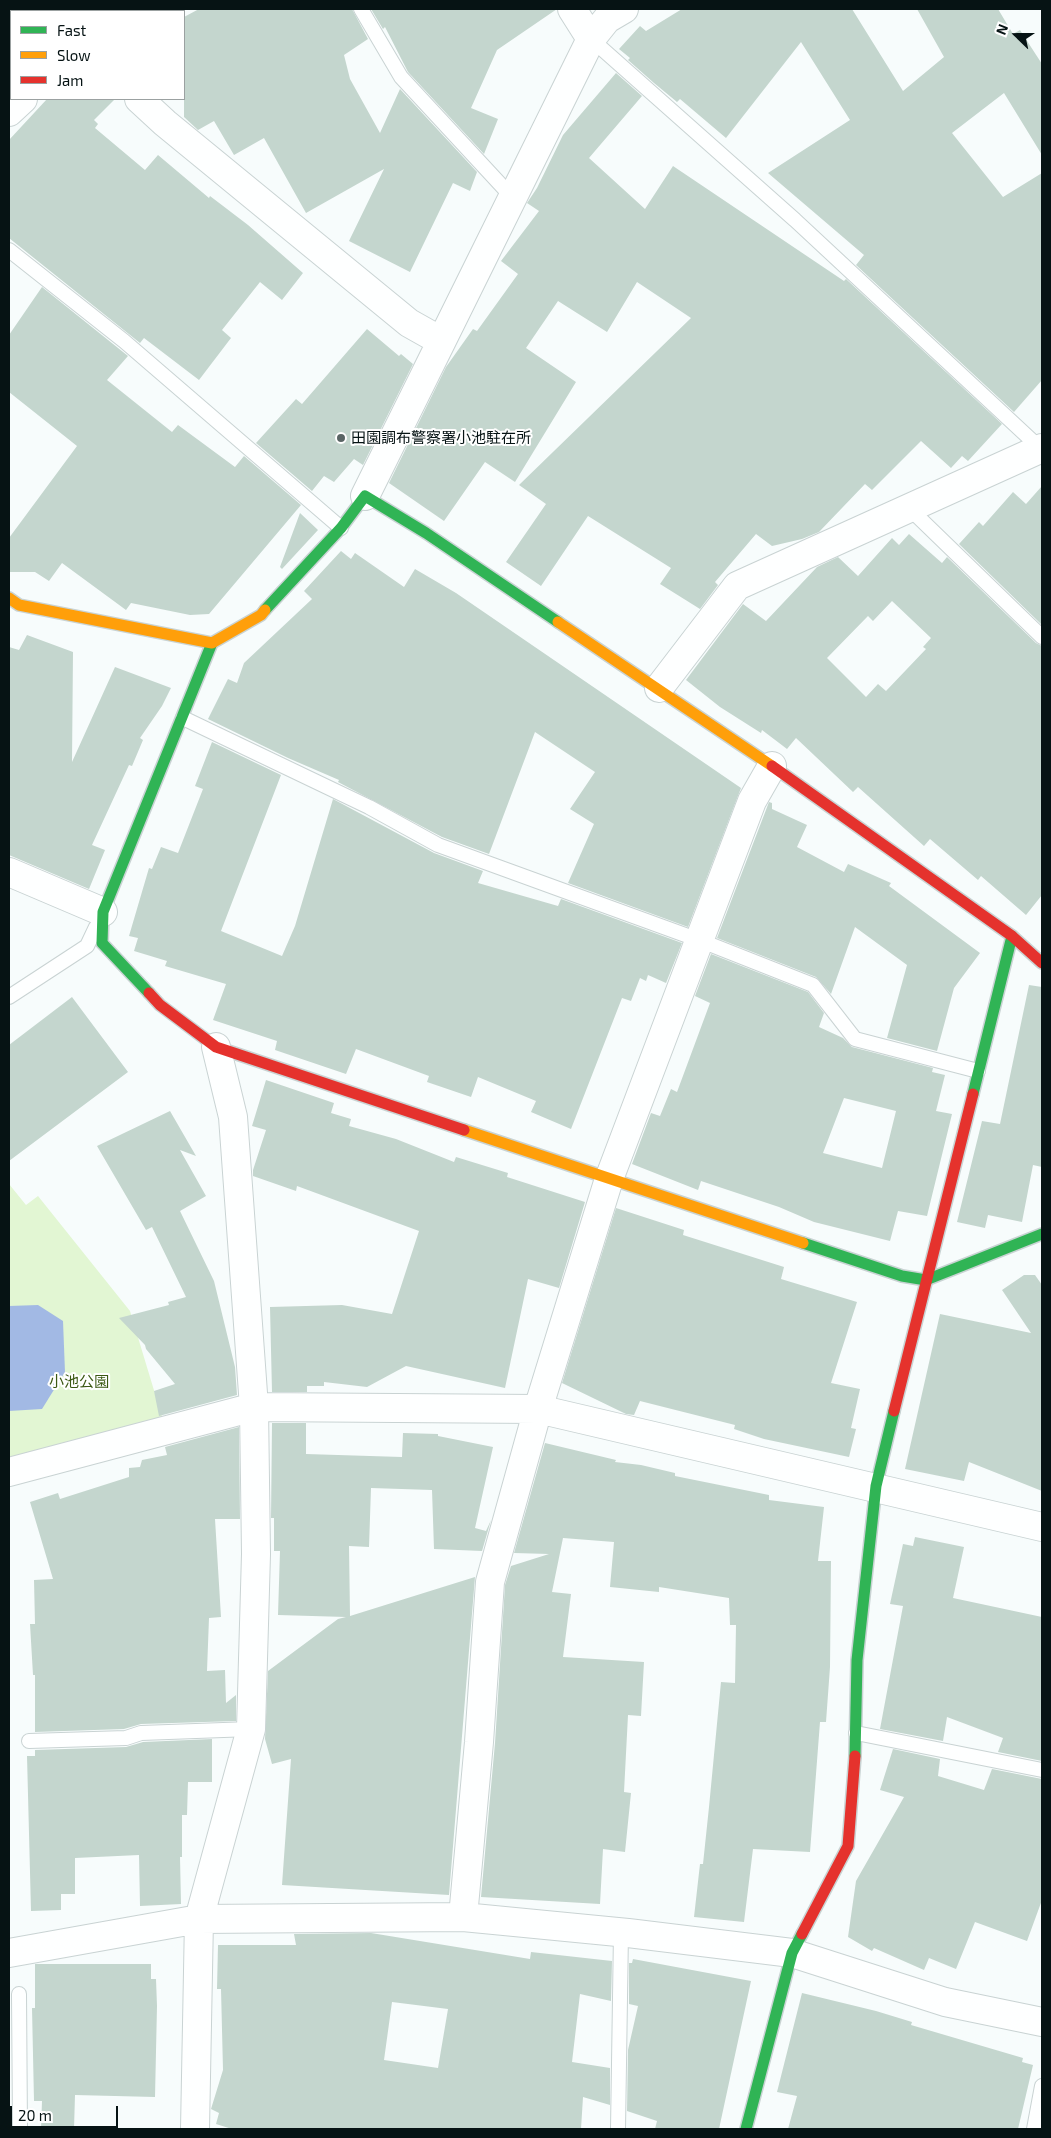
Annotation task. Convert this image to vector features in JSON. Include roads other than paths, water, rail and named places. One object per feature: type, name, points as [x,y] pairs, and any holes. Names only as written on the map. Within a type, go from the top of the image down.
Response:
[{"type":"street","points":[[572,9],[591,39]]},
{"type":"street","points":[[9,598],[19,604],[212,642],[261,615],[341,528],[365,496],[591,39],[607,19],[624,9]]},
{"type":"street","points":[[9,112],[23,100]]},
{"type":"street","points":[[140,100],[165,123],[409,323],[441,341]]},
{"type":"street","points":[[659,688],[736,586],[1042,449]]},
{"type":"street","points":[[365,496],[426,533],[659,688],[1012,936],[1042,963]]},
{"type":"street","points":[[212,642],[183,718],[103,912],[102,943],[160,1004],[216,1047],[902,1276],[926,1280],[1042,1234]]},
{"type":"street","points":[[464,1917],[490,1582],[538,1409],[609,1179],[752,801],[772,766]]},
{"type":"street","points":[[9,872],[103,912]]},
{"type":"street","points":[[746,2129],[792,1953],[848,1846],[856,1734],[858,1660],[876,1486],[1012,936]]},
{"type":"street","points":[[195,2129],[199,1919],[251,1728],[256,1554],[254,1407],[233,1117],[216,1047]]},
{"type":"street","points":[[9,1472],[254,1407],[538,1409],[1042,1526]]},
{"type":"street","points":[[9,1953],[199,1919],[464,1917],[622,1932],[792,1953],[945,2002],[1042,2022]]},
{"type":"lane","points":[[361,9],[401,78],[513,198]]},
{"type":"lane","points":[[591,39],[795,220],[1042,449]]},
{"type":"lane","points":[[9,250],[124,341],[341,528]]},
{"type":"lane","points":[[909,508],[1042,637]]},
{"type":"lane","points":[[183,718],[369,807],[438,845],[699,940],[813,986],[855,1039],[978,1071]]},
{"type":"lane","points":[[9,997],[87,946],[103,912]]},
{"type":"lane","points":[[29,1741],[126,1738],[141,1733],[251,1728]]},
{"type":"lane","points":[[856,1734],[1042,1770]]},
{"type":"lane","points":[[618,2129],[622,1932]]},
{"type":"lane","points":[[19,1994],[20,2129]]},
{"type":"lane","points":[[1034,2129],[1042,2086]]},
{"type":"water","points":[[38,1305],[63,1321],[65,1372],[42,1409],[9,1411],[9,1306]]},
{"type":"place","name":"田園調布警察署小池駐在所","points":[[341,438]]},
{"type":"park label","name":"小池公園","points":[[79,1382]]}]
